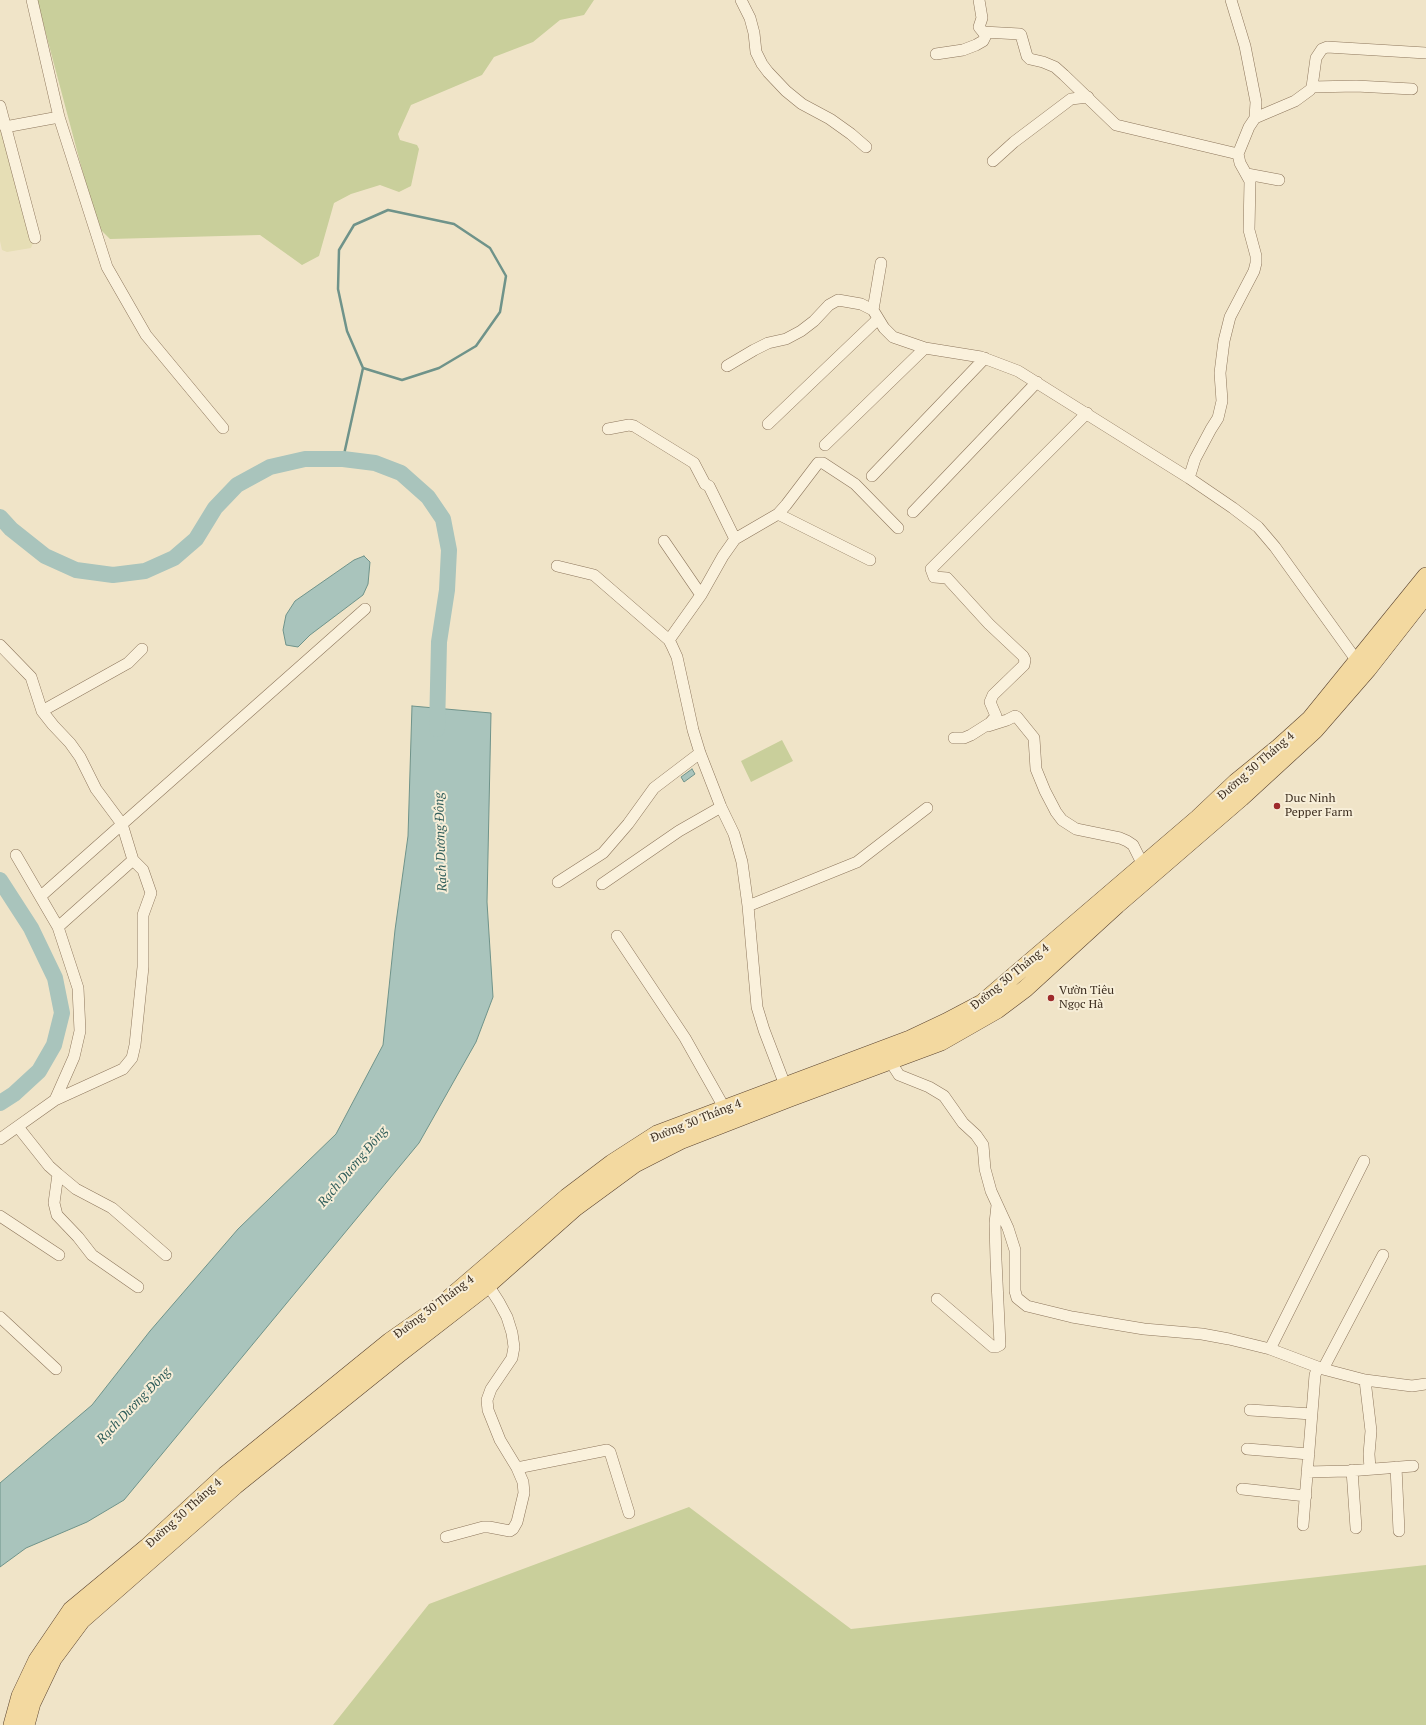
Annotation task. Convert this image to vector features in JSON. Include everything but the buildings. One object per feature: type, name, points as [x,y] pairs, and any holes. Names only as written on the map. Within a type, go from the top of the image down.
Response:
[{"type":"main road","name":"Đường 30 Tháng 4","points":[[394,1348],[488,1285],[612,1162],[657,1134],[725,1109],[788,1092],[890,1061],[941,1042],[997,1010],[1020,982],[1113,900],[1241,798],[1315,730],[1426,576]]},
{"type":"main road","name":"Đường 30 Tháng 4","points":[[1113,900],[1143,865],[1310,719],[1426,595]]},
{"type":"main road","name":"Đường 30 Tháng 4","points":[[12,1725],[20,1696],[37,1660],[77,1615],[230,1481],[394,1348],[440,1306],[571,1202],[682,1140],[910,1039],[946,1022],[1020,982]]},
{"type":"main road","name":"Đường 30 Tháng 4","points":[[26,1725],[32,1703],[53,1659],[77,1615]]},
{"type":"street","points":[[32,0],[59,117],[107,267],[146,335],[223,428]]},
{"type":"street","points":[[741,0],[750,18],[754,33],[756,52],[768,72],[786,91],[802,104],[830,119],[866,147]]},
{"type":"street","points":[[979,0],[982,18],[979,27],[983,32],[1013,32],[1020,34],[1027,56],[1030,59],[1055,67],[1116,125],[1238,154]]},
{"type":"street","points":[[1189,478],[1195,459],[1211,428],[1218,418],[1222,401],[1220,373],[1224,341],[1230,317],[1254,271],[1256,256],[1249,230],[1250,189],[1247,174],[1240,162],[1238,154],[1249,127],[1255,118],[1256,102],[1245,46],[1231,0]]},
{"type":"street","points":[[936,54],[963,50],[976,45],[983,41],[987,33]]},
{"type":"street","points":[[1255,118],[1295,101],[1310,90],[1312,87],[1316,58],[1322,49],[1327,47],[1426,53]]},
{"type":"street","points":[[1312,87],[1356,86],[1412,89]]},
{"type":"street","points":[[993,160],[1014,142],[1072,99],[1088,97]]},
{"type":"street","points":[[0,106],[35,238]]},
{"type":"street","points":[[5,127],[59,117]]},
{"type":"street","points":[[1247,174],[1279,180]]},
{"type":"street","points":[[768,424],[875,314],[881,263]]},
{"type":"street","points":[[727,366],[768,343],[786,339],[800,331],[838,300],[860,304],[875,314],[893,337],[925,348],[985,358],[1018,371],[1189,478],[1258,527],[1362,665]]},
{"type":"street","points":[[825,445],[925,348]]},
{"type":"street","points":[[872,476],[985,358]]},
{"type":"street","points":[[913,512],[1037,382]]},
{"type":"street","points":[[987,726],[996,716],[990,702],[993,694],[1024,665],[1025,660],[1023,656],[989,624],[947,578],[934,577],[931,569],[1087,413]]},
{"type":"street","points":[[608,430],[629,425],[634,426],[694,463],[705,484],[709,486],[735,539]]},
{"type":"street","points":[[669,640],[702,595],[723,556],[735,539],[778,514],[818,463],[823,463],[861,489],[898,528]]},
{"type":"street","points":[[778,514],[870,560]]},
{"type":"street","points":[[664,541],[702,595]]},
{"type":"street","points":[[557,566],[594,575],[669,640],[677,657],[693,730],[700,753],[721,807],[734,834],[742,862],[748,906],[757,1007],[764,1030],[788,1092]]},
{"type":"street","points":[[41,896],[365,609]]},
{"type":"street","points":[[0,645],[31,676],[42,711],[80,756],[96,788],[122,824],[133,860],[143,870],[151,893],[143,915],[143,967],[135,1045],[132,1058],[123,1069],[55,1100],[0,1139]]},
{"type":"street","points":[[42,711],[128,663],[142,649]]},
{"type":"street","points":[[954,738],[964,738],[987,726],[1015,716],[1018,717],[1034,738],[1036,769],[1045,791],[1062,820],[1076,829],[1120,838],[1127,841],[1133,846],[1143,865]]},
{"type":"street","points":[[558,882],[603,853],[628,824],[654,788],[700,753]]},
{"type":"street","points":[[602,884],[679,831],[721,807]]},
{"type":"street","points":[[748,906],[857,862],[927,808]]},
{"type":"street","points":[[16,855],[58,927],[78,988],[80,1031],[74,1057],[55,1100]]},
{"type":"street","points":[[58,927],[133,860]]},
{"type":"street","points":[[617,936],[685,1038],[725,1109]]},
{"type":"street","points":[[890,1061],[899,1075],[933,1089],[944,1096],[963,1123],[976,1135],[983,1145],[985,1169],[991,1191],[1008,1228],[1015,1250],[1015,1290],[1018,1298],[1027,1306],[1072,1317],[1144,1329],[1202,1334],[1270,1349],[1320,1368],[1364,1380],[1412,1386],[1426,1384]]},
{"type":"street","points":[[18,1127],[58,1174],[76,1188],[112,1208],[166,1255]]},
{"type":"street","points":[[1270,1349],[1364,1161]]},
{"type":"street","points":[[58,1174],[54,1203],[58,1215],[78,1237],[92,1256],[138,1287]]},
{"type":"street","points":[[937,1299],[993,1347],[996,1348],[1000,1345],[995,1223],[997,1204]]},
{"type":"street","points":[[0,1216],[59,1255]]},
{"type":"street","points":[[1303,1525],[1315,1375],[1383,1255]]},
{"type":"street","points":[[446,1537],[483,1527],[510,1531],[517,1522],[524,1493],[523,1482],[517,1468],[500,1440],[488,1410],[487,1400],[491,1388],[512,1358],[514,1347],[512,1333],[507,1317],[488,1285]]},
{"type":"street","points":[[0,1318],[56,1369]]},
{"type":"street","points":[[1364,1380],[1372,1431],[1369,1454],[1370,1469]]},
{"type":"street","points":[[1250,1410],[1312,1414]]},
{"type":"street","points":[[1248,1449],[1309,1454]]},
{"type":"street","points":[[517,1468],[607,1450],[610,1452],[629,1514]]},
{"type":"street","points":[[1307,1472],[1413,1466]]},
{"type":"street","points":[[1396,1467],[1399,1531]]},
{"type":"street","points":[[1352,1470],[1356,1528]]},
{"type":"street","points":[[1242,1489],[1306,1496]]},
{"type":"shaded area","points":[[0,117],[33,243],[31,248],[7,252],[2,250],[0,241]]},
{"type":"green space","points":[[37,0],[594,0],[584,15],[560,20],[533,42],[494,57],[482,75],[411,105],[398,134],[400,140],[417,145],[419,149],[411,186],[399,192],[380,185],[351,194],[334,203],[319,256],[302,265],[260,235],[110,239],[97,226]]},
{"type":"green space","points":[[782,740],[793,761],[751,782],[741,761]]},
{"type":"green space","points":[[689,1507],[851,1629],[1426,1565],[1426,1725],[333,1725],[429,1604]]},
{"type":"water","points":[[364,556],[370,562],[368,584],[363,595],[310,635],[298,647],[286,645],[283,630],[286,615],[295,601],[354,560]]},
{"type":"water","points":[[412,706],[491,713],[487,902],[493,997],[476,1042],[419,1143],[124,1500],[87,1522],[26,1548],[0,1567],[0,1483],[92,1405],[150,1331],[238,1229],[336,1134],[383,1045],[395,930],[408,836]]},
{"type":"water","points":[[692,769],[695,774],[684,782],[681,777]]},
{"type":"waterway","points":[[343,459],[363,368],[347,331],[338,289],[339,250],[354,225],[388,210],[454,224],[490,248],[506,276],[500,312],[476,346],[439,368],[402,380],[363,368]]},
{"type":"waterway","name":"Rạch Dương Đông","points":[[0,517],[11,529],[45,556],[76,570],[113,575],[145,571],[174,558],[196,539],[215,508],[237,485],[270,467],[305,459],[343,459],[375,463],[401,473],[428,497],[443,519],[449,550],[447,590],[439,642],[437,729]]},
{"type":"waterway","name":"Rạch Dương Đông","points":[[0,880],[31,928],[55,978],[62,1013],[54,1045],[39,1071],[14,1094],[0,1103]]},
{"type":"place","name":"Duc Ninh Pepper Farm","points":[[1277,806]]},
{"type":"place","name":"Vườn Tiêu Ngọc Hà","points":[[1051,998]]}]
